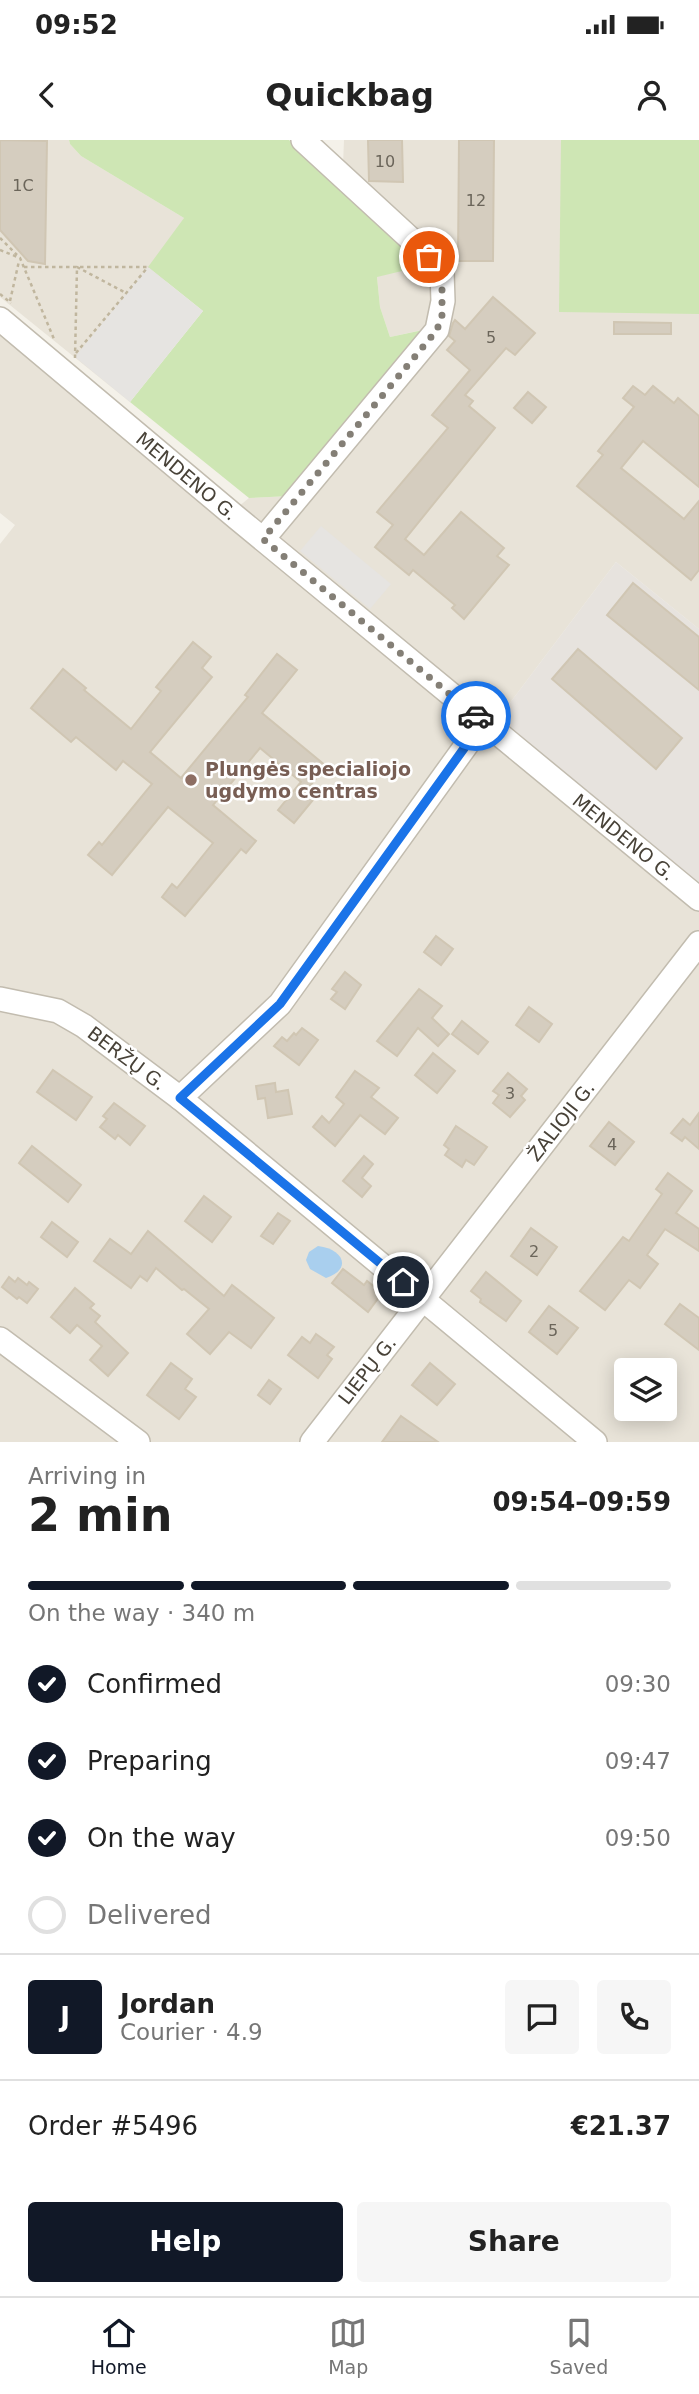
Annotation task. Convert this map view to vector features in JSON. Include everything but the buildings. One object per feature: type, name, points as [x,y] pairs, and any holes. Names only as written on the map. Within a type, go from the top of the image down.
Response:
[{"type":"street","points":[[263,539],[437,330],[442,315],[442,272],[415,243],[303,140]]},
{"type":"street","name":"MENDENO G.","points":[[5,310],[263,539],[699,899]]},
{"type":"street","points":[[180,1098],[280,1004],[483,722]]},
{"type":"street","name":"ŽALIOJI G.","points":[[423,1298],[699,943]]},
{"type":"street","name":"BERŽŲ G.","points":[[0,999],[58,1011],[84,1026],[180,1098],[595,1442]]},
{"type":"street","name":"LIEPŲ G.","points":[[312,1442],[423,1298]]},
{"type":"street","points":[[0,1339],[138,1442]]},
{"type":"path","points":[[0,238],[20,258],[55,342]]},
{"type":"path","points":[[0,250],[20,258]]},
{"type":"path","points":[[5,310],[20,258]]},
{"type":"path","points":[[24,267],[148,267],[76,353]]},
{"type":"path","points":[[77,267],[126,293]]},
{"type":"path","points":[[75,358],[77,267]]},
{"type":"shaded area","points":[[0,140],[69,140],[81,156],[184,218],[130,402],[0,297]]},
{"type":"shaded area","points":[[344,140],[699,140],[699,629],[616,562],[497,720],[699,884],[699,1442],[0,1442],[0,544],[15,525],[0,513],[0,332],[238,507],[249,498],[290,496],[422,330],[390,337],[380,307],[377,277],[342,190]]},
{"type":"shaded area","points":[[148,267],[203,311],[130,402],[75,357]]},
{"type":"shaded area","points":[[321,526],[391,584],[370,609],[300,551]]},
{"type":"shaded area","points":[[616,562],[699,629],[699,884],[497,720]]},
{"type":"green space","points":[[69,140],[289,140],[409,251],[402,271],[377,277],[380,307],[390,337],[423,330],[290,496],[249,498],[130,402],[203,311],[148,267],[184,218],[81,156]]},
{"type":"green space","points":[[561,140],[699,140],[699,314],[559,312]]},
{"type":"water","points":[[318,1246],[334,1251],[342,1260],[340,1270],[326,1278],[310,1269],[306,1260],[309,1252]]},
{"type":"way so far","points":[[429,257],[442,272],[442,315],[437,330],[263,539],[476,716]]},
{"type":"place","name":"Plungės specialiojo ugdymo centras","points":[[191,780]]},
{"type":"route","points":[[403,1282],[180,1098],[280,1004],[483,722],[476,716]]}]
